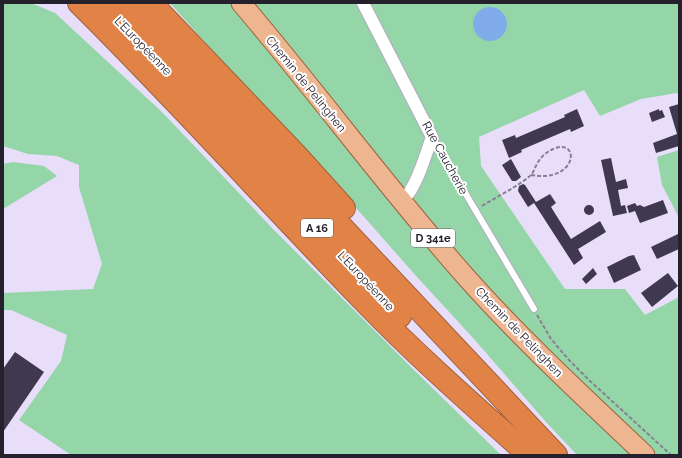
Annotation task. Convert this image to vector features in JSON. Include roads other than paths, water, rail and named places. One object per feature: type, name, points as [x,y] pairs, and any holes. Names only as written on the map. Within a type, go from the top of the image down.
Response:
[{"type":"highway","points":[[61,3],[166,92]]},
{"type":"highway","points":[[79,3],[166,92],[365,302],[429,365],[532,449]]},
{"type":"highway","name":"L'Européenne","points":[[101,3],[532,449],[556,455]]},
{"type":"highway","name":"L'Européenne","points":[[128,3],[226,104],[532,449]]},
{"type":"highway","points":[[150,3],[223,77],[298,157],[456,334],[532,449]]},
{"type":"highway","points":[[160,3],[201,48],[223,77]]},
{"type":"main road","name":"Chemin de Pelinghen","points":[[241,3],[402,202],[460,270],[506,321],[645,455]]},
{"type":"street","name":"Rue Caucherie","points":[[363,3],[432,137]]},
{"type":"street","points":[[402,202],[410,193],[414,185],[432,137]]},
{"type":"lane","name":"Rue Caucherie","points":[[432,137],[534,309]]},
{"type":"water","points":[[490,7],[502,12],[507,24],[502,36],[490,41],[478,36],[473,24],[478,12]]}]
